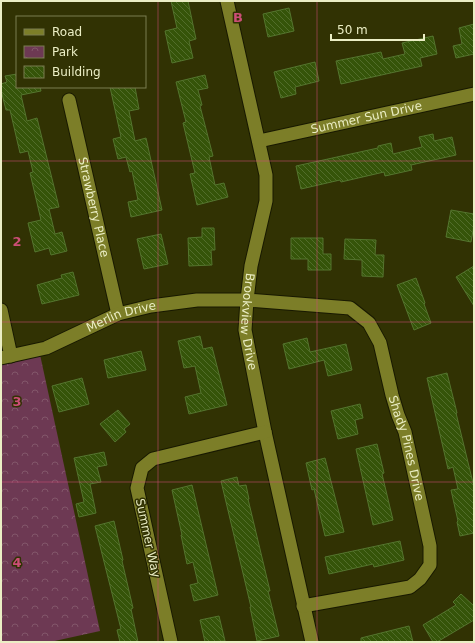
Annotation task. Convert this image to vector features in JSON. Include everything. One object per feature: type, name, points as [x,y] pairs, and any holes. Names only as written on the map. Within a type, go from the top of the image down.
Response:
[{"type":"street","name":"Brookview Drive","points":[[227,1],[266,175],[266,201],[251,266],[245,330],[303,606],[312,642]]},
{"type":"street","name":"Summer Sun Drive","points":[[259,141],[474,94]]},
{"type":"street","name":"Strawberry Place","points":[[69,100],[118,314]]},
{"type":"street","name":"Merlin Drive","points":[[6,357],[46,348],[118,314],[151,306],[196,300],[247,300]]},
{"type":"street","name":"Shady Pines Drive","points":[[247,300],[350,308],[369,323],[380,343],[392,395],[405,432],[430,546],[430,565],[420,579],[410,587],[303,606]]},
{"type":"street","points":[[1,310],[6,357]]},
{"type":"street","name":"Summer Way","points":[[170,642],[137,488],[142,468],[153,459],[266,432]]},
{"type":"green space","points":[[39,350],[100,631],[50,642],[1,642],[1,358]]},
{"type":"building","points":[[171,1],[188,1],[196,39],[189,41],[193,58],[172,63],[165,31],[177,28]]},
{"type":"building","points":[[289,8],[294,31],[268,37],[263,14]]},
{"type":"building","points":[[474,24],[474,54],[456,58],[453,46],[462,44],[459,28]]},
{"type":"building","points":[[433,36],[437,54],[420,58],[422,66],[341,84],[336,61],[381,52],[383,59],[405,54],[402,43]]},
{"type":"building","points":[[315,62],[319,81],[295,87],[296,94],[281,98],[274,72]]},
{"type":"building","points":[[16,74],[16,88],[40,88],[41,91],[21,95],[27,121],[37,118],[59,207],[49,209],[55,234],[62,232],[67,251],[51,255],[49,248],[35,252],[28,223],[41,220],[30,173],[33,172],[28,151],[20,153],[10,110],[6,110],[1,90],[1,84],[7,82],[5,76]]},
{"type":"building","points":[[205,75],[208,88],[198,90],[202,105],[200,106],[213,156],[209,157],[215,185],[224,183],[228,197],[197,205],[190,174],[195,173],[183,123],[186,122],[176,82]]},
{"type":"building","points":[[110,88],[135,88],[139,109],[129,111],[135,141],[146,138],[162,210],[131,217],[128,202],[138,200],[132,171],[130,172],[126,157],[118,159],[113,139],[121,137]]},
{"type":"building","points":[[433,134],[434,141],[452,137],[456,155],[411,165],[412,170],[385,176],[384,172],[301,189],[296,166],[378,148],[378,146],[391,143],[393,154],[422,147],[419,137]]},
{"type":"building","points":[[451,210],[474,214],[471,242],[446,237]]},
{"type":"building","points":[[202,228],[214,228],[215,250],[211,250],[212,265],[189,266],[188,238],[202,237]]},
{"type":"building","points":[[161,234],[168,264],[144,269],[137,239]]},
{"type":"building","points":[[291,238],[323,238],[323,254],[331,254],[331,270],[308,270],[308,259],[291,259]]},
{"type":"building","points":[[345,239],[376,240],[375,255],[384,255],[383,277],[362,276],[362,260],[344,259]]},
{"type":"building","points":[[474,266],[474,306],[456,277]]},
{"type":"building","points":[[73,272],[79,295],[42,304],[37,285],[62,278],[61,275]]},
{"type":"building","points":[[416,278],[431,323],[414,330],[397,285]]},
{"type":"building","points":[[200,336],[203,349],[212,347],[227,405],[189,414],[185,397],[201,393],[195,366],[184,368],[178,341]]},
{"type":"building","points":[[307,338],[310,352],[346,344],[352,370],[328,376],[324,360],[289,369],[283,344]]},
{"type":"building","points":[[141,351],[146,370],[108,378],[104,360]]},
{"type":"building","points":[[447,373],[474,487],[474,533],[460,536],[451,490],[458,489],[453,467],[448,469],[427,378]]},
{"type":"building","points":[[82,378],[89,404],[59,412],[52,386]]},
{"type":"building","points":[[360,404],[363,418],[355,420],[358,434],[338,439],[331,411]]},
{"type":"building","points":[[118,410],[130,424],[124,429],[126,432],[115,442],[100,424]]},
{"type":"building","points":[[377,444],[384,473],[382,474],[393,520],[373,525],[356,449]]},
{"type":"building","points":[[104,452],[107,465],[97,467],[101,482],[90,484],[96,513],[79,517],[76,504],[84,502],[74,458]]},
{"type":"building","points":[[325,458],[344,532],[325,536],[306,463]]},
{"type":"building","points":[[237,477],[239,486],[246,485],[279,636],[257,641],[251,607],[221,481]]},
{"type":"building","points":[[192,485],[218,595],[194,601],[190,585],[198,583],[193,562],[187,564],[172,490]]},
{"type":"building","points":[[114,521],[133,608],[131,609],[138,642],[120,642],[117,630],[121,629],[95,526]]},
{"type":"building","points":[[400,541],[404,560],[374,567],[373,564],[329,574],[325,557]]},
{"type":"building","points":[[461,594],[474,606],[474,620],[437,642],[433,642],[423,625],[456,605],[453,602]]},
{"type":"building","points":[[219,616],[225,641],[205,642],[200,620]]},
{"type":"building","points":[[409,626],[413,642],[361,642],[361,638]]}]
